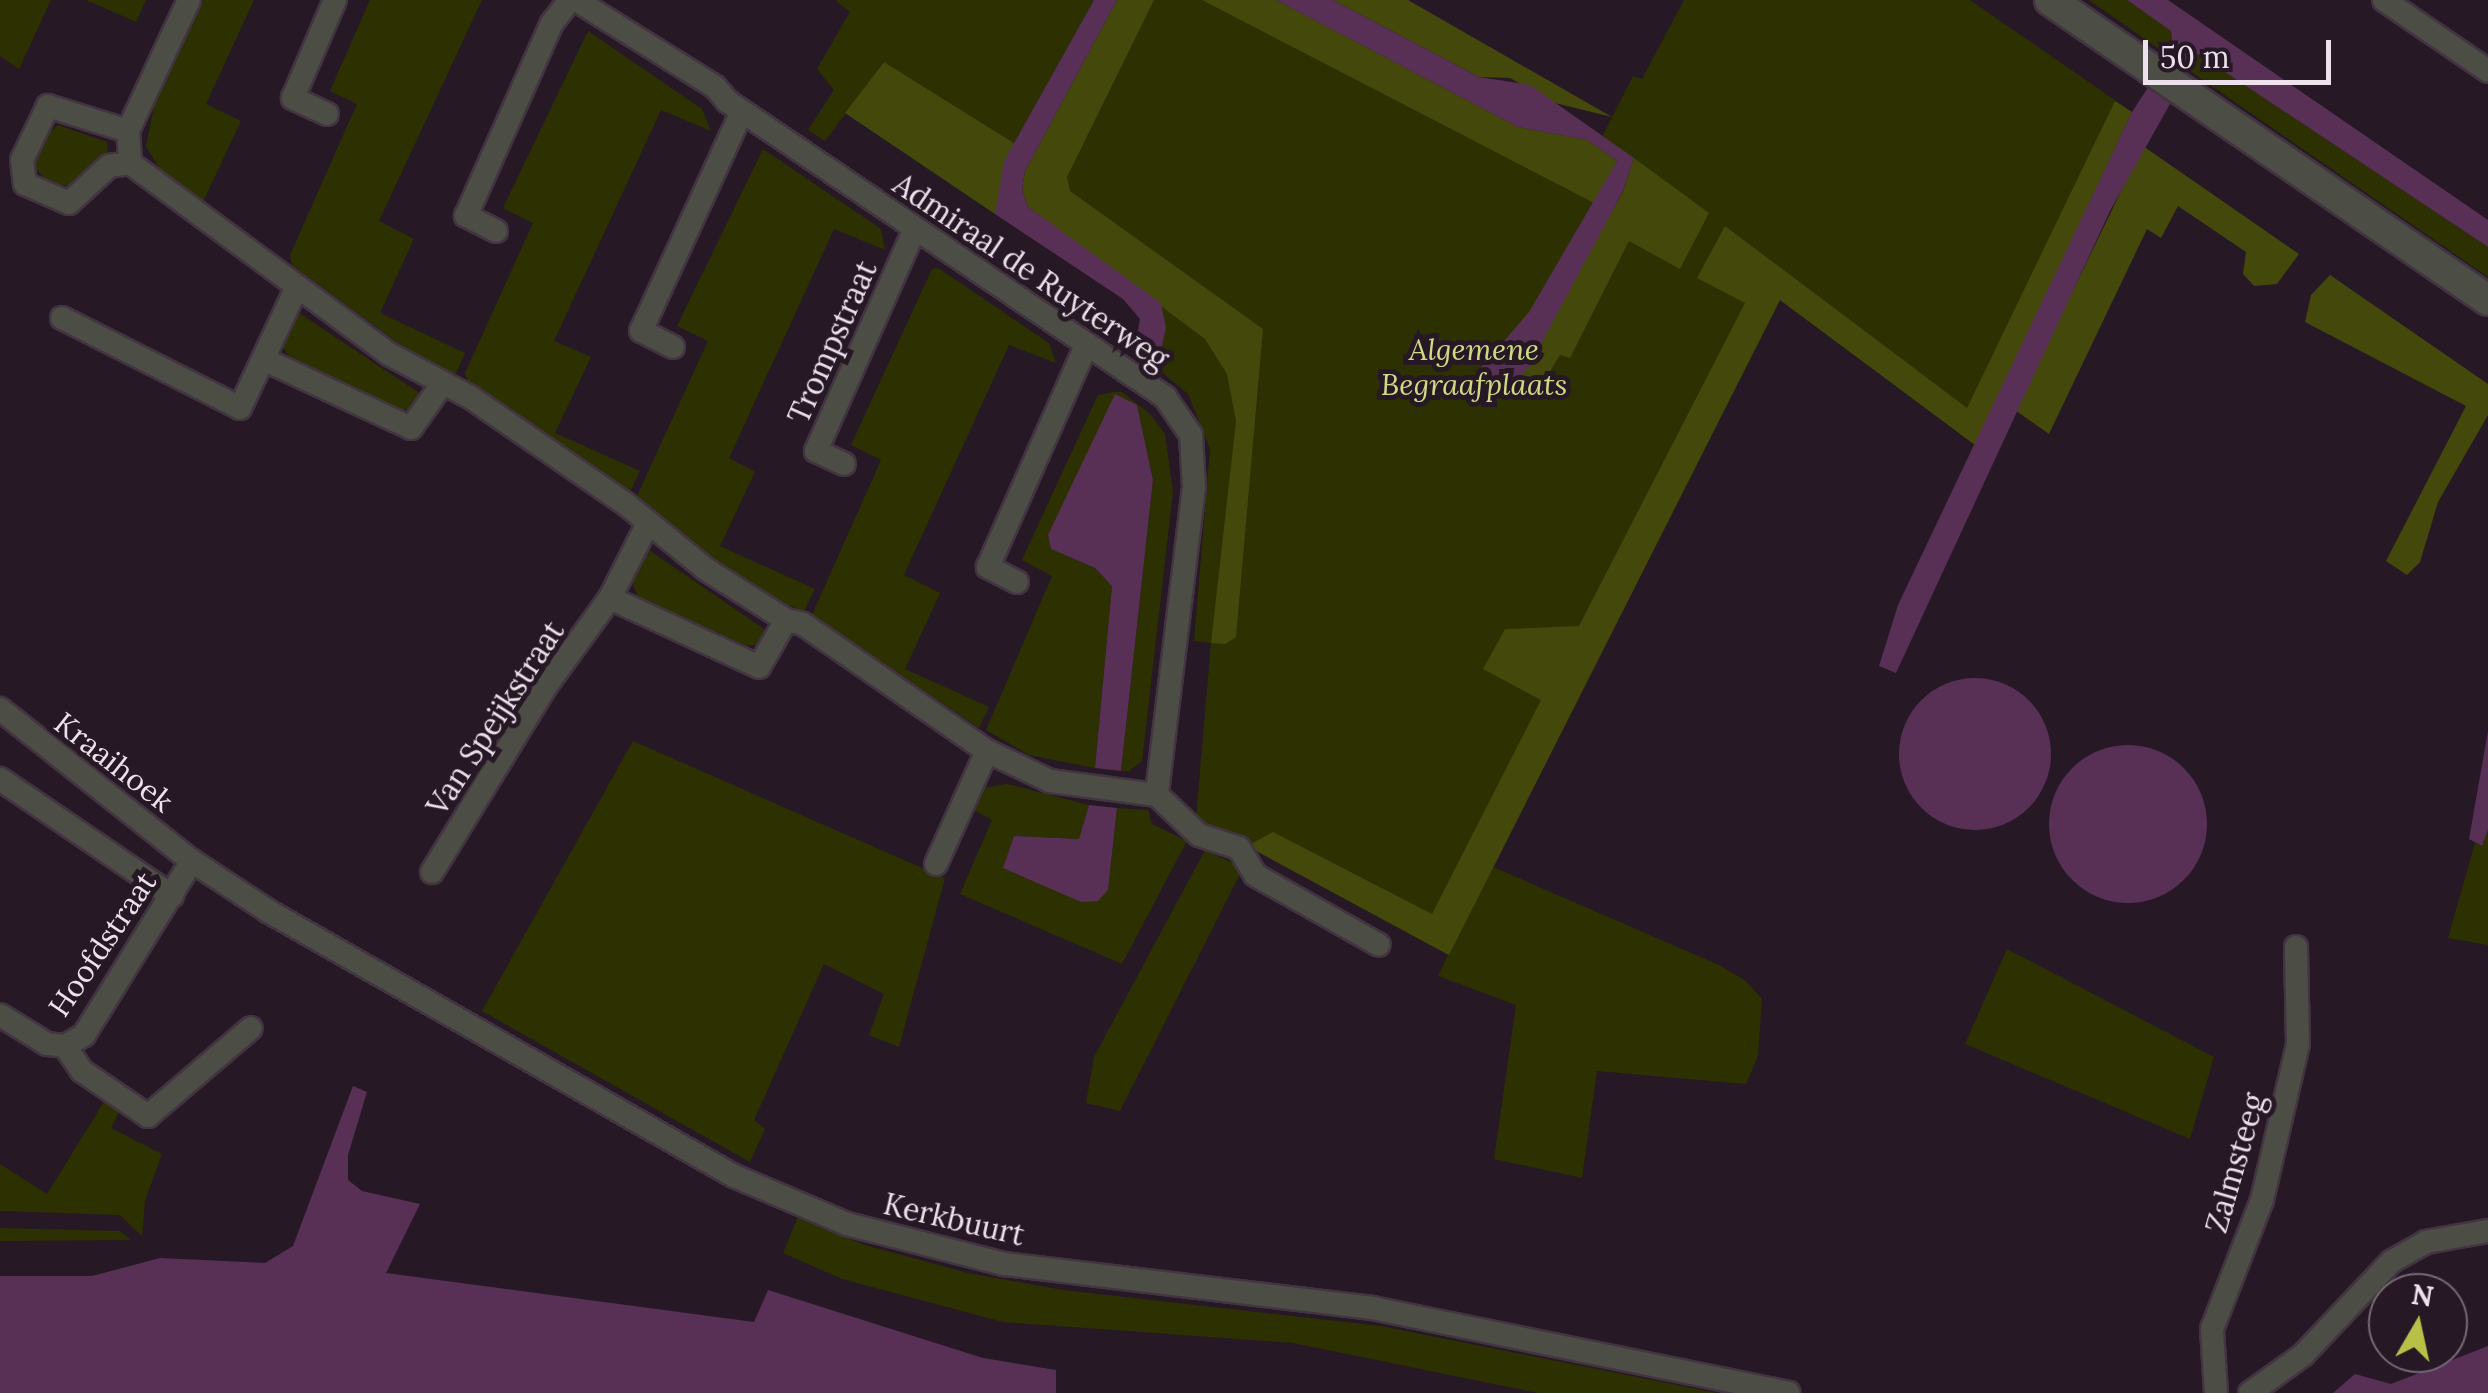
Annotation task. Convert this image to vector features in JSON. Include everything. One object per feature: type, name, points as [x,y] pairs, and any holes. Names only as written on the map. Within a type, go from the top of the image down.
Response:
[{"type":"street","points":[[130,163],[128,131],[188,0]]},
{"type":"street","points":[[327,114],[293,98],[335,0]]},
{"type":"street","points":[[496,230],[466,216],[552,23],[573,0]]},
{"type":"street","name":"Admiraal de Ruyterweg","points":[[573,0],[655,46],[742,111],[1165,396],[1191,435],[1194,486],[1157,795]]},
{"type":"street","points":[[2050,0],[2488,300]]},
{"type":"street","points":[[2384,0],[2488,71]]},
{"type":"street","points":[[128,131],[48,106],[22,160],[25,184],[68,203],[109,166],[130,163],[442,386],[486,408],[647,525],[786,620],[803,624],[987,751],[1050,782],[1157,795],[1199,835],[1238,848],[1255,875],[1379,945]]},
{"type":"street","points":[[674,347],[641,331],[742,111]]},
{"type":"street","name":"Trompstraat","points":[[844,464],[816,451],[916,230]]},
{"type":"street","points":[[62,318],[240,408],[297,286]]},
{"type":"street","points":[[1018,582],[988,567],[1087,344]]},
{"type":"street","points":[[263,359],[411,428],[442,386]]},
{"type":"street","name":"Van Speijkstraat","points":[[432,872],[546,686],[610,598],[647,525]]},
{"type":"street","points":[[610,598],[758,667],[786,620]]},
{"type":"street","name":"Kraaihoek","points":[[0,709],[192,861]]},
{"type":"street","points":[[936,864],[987,751]]},
{"type":"street","points":[[0,778],[172,896]]},
{"type":"street","name":"Hoofdstraat","points":[[0,1015],[65,1046],[84,1036],[192,861]]},
{"type":"street","name":"Kerkbuurt","points":[[192,861],[268,911],[641,1125],[734,1176],[847,1224],[1004,1264],[1372,1308],[1788,1393]]},
{"type":"street","name":"Zalmsteeg","points":[[2216,1393],[2212,1330],[2262,1200],[2298,1044],[2296,947]]},
{"type":"street","points":[[65,1046],[82,1072],[148,1116],[251,1028]]},
{"type":"street","points":[[2250,1393],[2303,1355],[2392,1261],[2426,1242],[2488,1231]]},
{"type":"green space","points":[[0,0],[51,0],[19,69],[0,56]]},
{"type":"green space","points":[[86,0],[146,0],[136,22]]},
{"type":"green space","points":[[203,0],[254,0],[206,104],[241,121],[203,202],[164,176],[146,146],[155,101]]},
{"type":"green space","points":[[370,0],[482,0],[379,221],[414,239],[380,313],[465,353],[455,375],[421,360],[292,265],[290,255],[357,104],[330,91]]},
{"type":"green space","points":[[835,0],[1094,0],[1014,143],[884,62],[825,141],[808,130],[834,90],[817,69],[850,12]]},
{"type":"green space","name":"Algemene Begraafplaats","points":[[1117,0],[1276,0],[1601,139],[1633,76],[1642,79],[1684,0],[1970,0],[2132,112],[1975,445],[1780,300],[1493,867],[1719,965],[1746,981],[1762,999],[1758,1056],[1746,1084],[1597,1071],[1582,1178],[1494,1159],[1516,1005],[1438,976],[1448,955],[1196,818],[1211,643],[1194,641],[1210,449],[1188,394],[1157,368],[1166,328],[1025,171]]},
{"type":"green space","points":[[2089,0],[2127,0],[2171,31],[2173,50],[2169,56]]},
{"type":"green space","points":[[588,31],[702,109],[711,131],[661,110],[554,341],[591,357],[555,433],[640,471],[630,492],[469,383],[465,373],[533,223],[503,208]]},
{"type":"green space","points":[[2198,54],[2488,247],[2488,277],[2187,69]]},
{"type":"green space","points":[[58,125],[107,142],[108,155],[70,186],[47,183],[34,165],[43,137]]},
{"type":"green space","points":[[763,149],[881,229],[885,250],[834,229],[729,458],[755,472],[720,546],[815,589],[804,611],[776,601],[679,536],[637,496],[708,341],[677,326]]},
{"type":"green space","points":[[938,268],[1049,343],[1056,363],[1009,345],[904,575],[940,593],[905,669],[989,707],[979,728],[812,615],[881,460],[851,445],[932,269]]},
{"type":"green space","points":[[299,313],[421,394],[413,409],[398,410],[293,362],[282,346]]},
{"type":"green space","points":[[1122,392],[1151,415],[1165,434],[1173,492],[1142,761],[1129,771],[1121,771],[1153,480],[1137,405],[1051,549],[1095,568],[1112,586],[1095,768],[1029,755],[986,730],[1052,576],[1022,560],[1098,395]]},
{"type":"green space","points":[[649,550],[767,631],[761,644],[747,646],[638,597],[631,580]]},
{"type":"green space","points":[[633,741],[945,878],[899,1047],[869,1035],[884,994],[824,964],[754,1120],[765,1129],[750,1162],[482,1011]]},
{"type":"green space","points":[[1007,784],[1089,805],[1079,839],[1014,836],[1004,867],[1081,902],[1108,890],[1117,808],[1148,810],[1152,824],[1187,841],[1122,964],[960,894],[992,820],[974,810],[984,788]]},
{"type":"green space","points":[[2488,830],[2488,945],[2448,938],[2475,843],[2482,846]]},
{"type":"green space","points":[[1205,850],[1243,868],[1120,1111],[1086,1103],[1094,1057]]},
{"type":"green space","points":[[2007,949],[2214,1057],[2190,1139],[1965,1044]]},
{"type":"green space","points":[[107,1097],[119,1112],[111,1128],[162,1154],[145,1201],[142,1236],[120,1215],[0,1211],[0,1164],[47,1194]]},
{"type":"green space","points":[[798,1217],[865,1245],[968,1273],[1063,1290],[1381,1326],[1717,1393],[1538,1393],[1293,1343],[1003,1322],[842,1279],[783,1253]]},
{"type":"green space","points":[[0,1228],[120,1231],[131,1240],[0,1241]]},
{"type":"shaded area","points":[[1094,0],[1117,0],[1025,171],[1022,190],[1028,207],[1161,303],[1166,328],[1157,368],[1134,353],[1140,319],[1123,299],[995,214],[1004,161]]},
{"type":"shaded area","points":[[1117,0],[1154,0],[1067,177],[1070,191],[1263,329],[1236,637],[1225,644],[1211,643],[1236,421],[1227,374],[1205,339],[1028,207],[1022,190],[1025,171]]},
{"type":"shaded area","points":[[1202,0],[1276,0],[1518,127],[1587,140],[1617,161],[1594,203]]},
{"type":"shaded area","points":[[1276,0],[1333,0],[1479,77],[1530,85],[1634,158],[1623,191],[1528,368],[1490,407],[1472,400],[1466,385],[1529,312],[1617,161],[1587,140],[1518,127]]},
{"type":"shaded area","points":[[1333,0],[1408,0],[1612,117],[1555,103],[1510,78],[1479,77]]},
{"type":"shaded area","points":[[2127,0],[2168,0],[2488,220],[2488,247],[2198,54],[2110,211],[1896,673],[1879,666],[1898,605],[2132,112],[2173,49],[2171,31]]},
{"type":"shaded area","points":[[884,62],[1014,143],[995,214],[845,113]]},
{"type":"shaded area","points":[[2115,101],[2132,112],[1975,445],[1780,300],[1449,955],[1247,846],[1273,832],[1432,914],[1541,700],[1483,669],[1505,629],[1579,626],[1745,303],[1697,278],[1725,226],[1967,408]]},
{"type":"shaded area","points":[[2143,146],[2299,254],[2277,284],[2254,286],[2243,274],[2246,252],[2178,206],[2161,238],[2147,229],[2049,434],[2015,410]]},
{"type":"shaded area","points":[[1634,158],[1709,213],[1680,269],[1629,241],[1570,358],[1560,355],[1535,396],[1518,397],[1510,390],[1623,192]]},
{"type":"shaded area","points":[[2330,275],[2488,384],[2488,415],[2438,502],[2420,562],[2407,575],[2386,561],[2466,406],[2305,322],[2311,295]]},
{"type":"shaded area","points":[[1115,394],[1137,405],[1153,480],[1121,771],[1095,768],[1112,586],[1095,568],[1051,549],[1048,535]]},
{"type":"shaded area","points":[[1975,678],[2004,683],[2029,700],[2046,725],[2051,754],[2046,783],[2029,808],[2004,825],[1975,830],[1946,825],[1921,808],[1904,783],[1899,754],[1904,725],[1921,700],[1946,683]]},
{"type":"shaded area","points":[[2488,731],[2488,830],[2482,846],[2469,839]]},
{"type":"shaded area","points":[[2128,745],[2158,751],[2184,768],[2201,794],[2207,824],[2201,854],[2184,880],[2158,897],[2128,903],[2098,897],[2072,880],[2055,854],[2049,824],[2055,794],[2072,768],[2098,751]]},
{"type":"shaded area","points":[[1089,805],[1117,808],[1108,890],[1098,901],[1081,902],[1003,868],[1014,836],[1079,839]]},
{"type":"shaded area","points":[[353,1086],[367,1092],[348,1155],[348,1180],[362,1191],[420,1204],[386,1273],[754,1322],[768,1290],[983,1358],[1056,1370],[1056,1393],[0,1393],[0,1276],[92,1276],[160,1258],[265,1263],[293,1246]]},
{"type":"shaded area","points":[[2488,1346],[2488,1393],[2333,1393],[2355,1374],[2391,1384],[2419,1373],[2468,1373],[2468,1354]]}]
